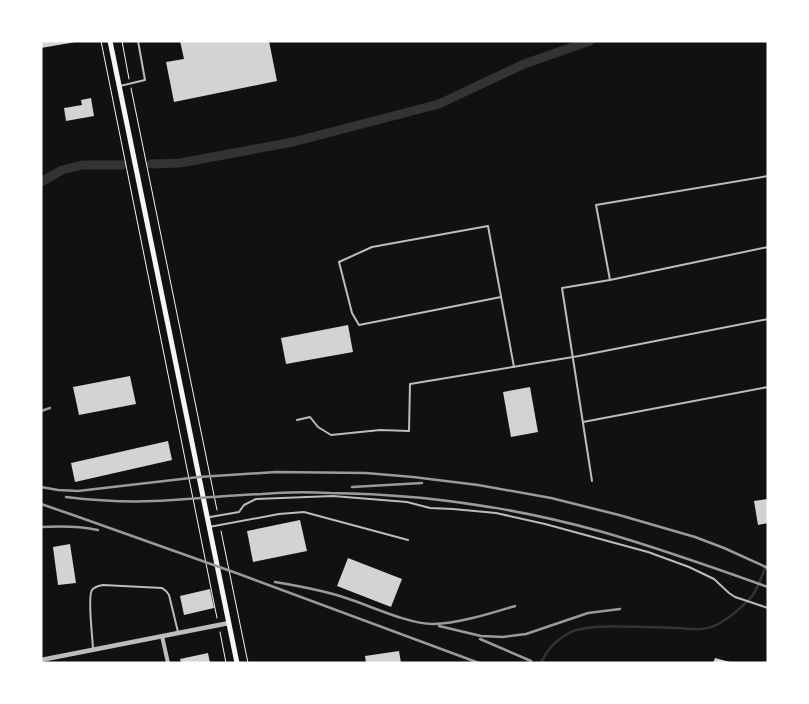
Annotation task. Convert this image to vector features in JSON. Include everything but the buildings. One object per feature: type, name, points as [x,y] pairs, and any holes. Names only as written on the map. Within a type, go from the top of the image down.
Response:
[{"type":"main road","points":[[110,41],[237,663]]},
{"type":"street","points":[[41,660],[228,622]]},
{"type":"street","points":[[162,636],[168,663]]},
{"type":"lane","points":[[119,86],[145,80],[138,41]]},
{"type":"lane","points":[[610,280],[596,205],[768,176]]},
{"type":"lane","points":[[501,297],[359,325],[352,312],[339,262],[372,247],[488,226],[514,367]]},
{"type":"lane","points":[[592,481],[562,288],[610,280],[768,247]]},
{"type":"lane","points":[[297,420],[310,417],[318,427],[331,435],[380,430],[409,431],[410,384],[572,357],[768,320]]},
{"type":"lane","points":[[582,422],[768,387]]},
{"type":"lane","points":[[207,518],[239,512],[244,505],[256,499],[333,496],[407,502],[430,508],[496,513],[546,524],[648,552],[689,567],[714,579],[735,597],[768,608]]},
{"type":"lane","points":[[209,527],[279,514],[304,512],[408,540]]},
{"type":"lane","points":[[93,650],[90,599],[93,589],[97,586],[162,588],[169,595],[178,632]]},
{"type":"path","points":[[101,41],[226,663]]},
{"type":"path","points":[[122,41],[218,516]]},
{"type":"path","points":[[220,525],[248,663]]},
{"type":"waterway","points":[[151,164],[180,163],[293,142],[439,104],[524,64],[590,41]]},
{"type":"waterway","points":[[41,182],[62,170],[82,165],[122,165]]},
{"type":"waterway","points":[[541,663],[546,653],[556,642],[569,633],[578,630],[622,626],[698,629],[716,625],[745,604],[752,596],[768,562]]},
{"type":"railway","points":[[41,411],[50,408]]},
{"type":"railway","points":[[41,487],[78,491],[199,477],[276,472],[366,473],[413,477],[478,485],[551,498],[619,515],[695,537],[768,568]]},
{"type":"railway","points":[[352,487],[422,483]]},
{"type":"railway","points":[[66,497],[111,501],[141,501],[313,492],[398,496],[466,503],[533,515],[599,531],[663,550],[768,587]]},
{"type":"railway","points":[[41,504],[239,574],[479,663]]},
{"type":"railway","points":[[41,527],[70,527],[98,530]]},
{"type":"railway","points":[[275,582],[329,593],[401,618],[423,623],[442,624],[453,622],[515,606]]},
{"type":"railway","points":[[439,626],[481,636],[503,637],[526,634],[588,613],[620,609]]},
{"type":"railway","points":[[480,639],[531,661]]}]
